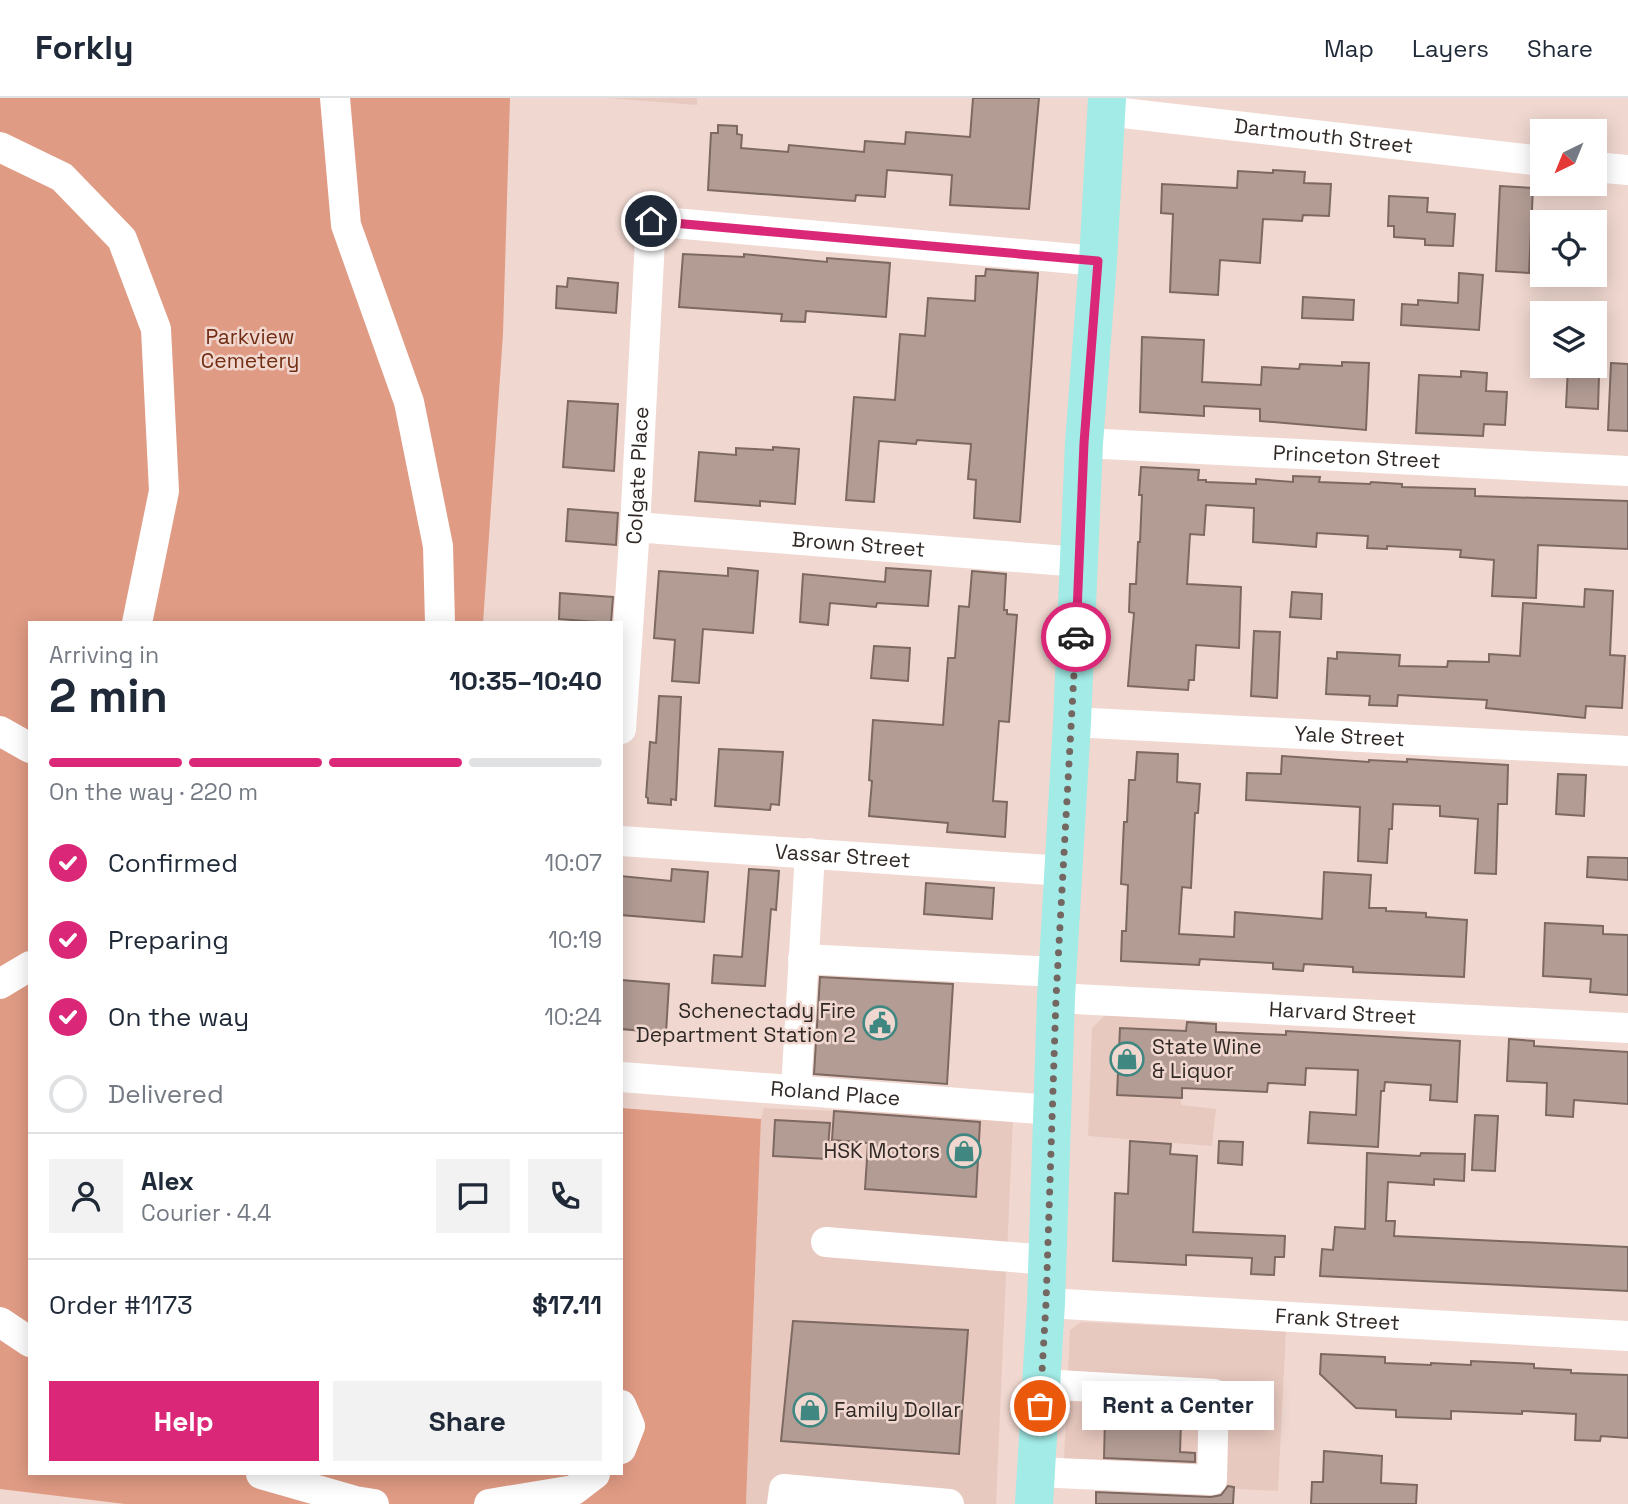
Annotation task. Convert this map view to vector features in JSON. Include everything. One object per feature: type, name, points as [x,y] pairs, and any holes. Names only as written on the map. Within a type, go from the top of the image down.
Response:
[{"type":"main road","points":[[1035,1488],[1046,1303],[1057,985],[1084,443],[1107,104]]},
{"type":"street","points":[[335,98],[346,225],[410,402],[438,546],[440,621]]},
{"type":"street","name":"Dartmouth Street","points":[[1107,104],[1530,158]]},
{"type":"street","points":[[0,147],[62,177],[122,239],[156,329],[164,491],[136,621]]},
{"type":"street","points":[[1607,168],[1628,170]]},
{"type":"street","name":"Colgate Place","points":[[623,700],[651,221],[1098,261]]},
{"type":"street","name":"Princeton Street","points":[[1084,443],[1628,471]]},
{"type":"street","name":"Brown Street","points":[[635,527],[1080,562]]},
{"type":"street","name":"Yale Street","points":[[1072,722],[1628,751]]},
{"type":"street","points":[[0,731],[28,747]]},
{"type":"street","name":"Vassar Street","points":[[623,841],[1063,870]]},
{"type":"street","points":[[796,1089],[810,853]]},
{"type":"street","name":"Harvard Street","points":[[803,959],[1057,985],[1628,1028]]},
{"type":"street","points":[[0,984],[28,967]]},
{"type":"street","name":"Roland Place","points":[[623,1077],[1052,1110]]},
{"type":"street","points":[[826,1242],[1048,1260]]},
{"type":"street","name":"Frank Street","points":[[1046,1303],[1628,1336]]},
{"type":"street","points":[[0,1322],[28,1341]]},
{"type":"street","points":[[1035,1488],[1212,1480],[1214,1394],[1041,1384]]},
{"type":"street","points":[[623,1410],[630,1426],[623,1444]]},
{"type":"street","points":[[264,1475],[374,1504]]},
{"type":"street","points":[[489,1504],[574,1490],[594,1475]]},
{"type":"street","points":[[782,1504],[784,1489],[949,1504]]},
{"type":"shaded area","points":[[606,98],[697,98],[697,105]]},
{"type":"shaded area","points":[[1186,1014],[1181,1105],[1216,1109],[1212,1146],[1088,1136],[1092,1028],[1104,1016]]},
{"type":"shaded area","points":[[764,1108],[1013,1118],[996,1504],[746,1504],[761,1119]]},
{"type":"shaded area","points":[[1081,1322],[1286,1331],[1278,1491],[1063,1480],[1070,1330]]},
{"type":"green space","name":"Parkview Cemetery","points":[[0,98],[510,98],[503,334],[483,621],[28,621],[28,1475],[623,1475],[623,1108],[761,1119],[746,1504],[125,1504],[0,1489]]},
{"type":"building","points":[[973,98],[1039,98],[1029,209],[950,205],[952,175],[887,170],[885,197],[856,195],[855,201],[708,190],[711,133],[718,133],[718,125],[737,126],[737,134],[742,135],[741,148],[788,152],[789,145],[864,152],[865,141],[905,144],[906,132],[970,137]]},
{"type":"building","points":[[1273,170],[1305,172],[1304,183],[1331,184],[1329,216],[1303,215],[1302,221],[1263,219],[1260,263],[1220,260],[1218,295],[1170,292],[1173,214],[1161,213],[1162,184],[1237,188],[1238,171],[1273,173]]},
{"type":"building","points":[[1500,186],[1530,188],[1530,196],[1533,196],[1529,273],[1496,271]]},
{"type":"building","points":[[1389,196],[1428,198],[1427,212],[1455,214],[1453,246],[1425,245],[1425,239],[1394,237],[1394,226],[1388,226]]},
{"type":"building","points":[[683,254],[744,257],[744,254],[827,262],[827,258],[890,263],[886,317],[806,311],[805,322],[781,321],[782,314],[679,307]]},
{"type":"building","points":[[986,269],[1038,273],[1020,522],[974,518],[976,480],[968,479],[971,444],[917,440],[916,444],[879,441],[874,502],[846,500],[854,397],[895,400],[900,334],[925,336],[928,298],[975,301],[976,276],[985,276]]},
{"type":"building","points":[[1459,273],[1483,275],[1479,330],[1401,325],[1402,304],[1418,305],[1418,300],[1458,303]]},
{"type":"building","points":[[568,278],[618,283],[616,313],[556,308],[557,286],[567,287]]},
{"type":"building","points":[[1303,297],[1354,300],[1353,320],[1302,318]]},
{"type":"building","points":[[1142,337],[1204,340],[1202,382],[1261,385],[1262,367],[1299,369],[1300,364],[1342,366],[1342,362],[1369,363],[1366,430],[1260,421],[1260,409],[1204,406],[1204,416],[1140,412]]},
{"type":"building","points":[[1611,363],[1628,364],[1628,431],[1608,430]]},
{"type":"building","points":[[1461,371],[1487,373],[1486,391],[1507,392],[1505,425],[1484,424],[1483,436],[1416,433],[1419,375],[1461,377]]},
{"type":"building","points":[[1567,378],[1599,378],[1598,409],[1566,407]]},
{"type":"building","points":[[568,401],[618,404],[614,471],[563,467]]},
{"type":"building","points":[[773,447],[799,449],[795,504],[760,501],[760,506],[695,501],[699,452],[736,455],[736,448],[773,450]]},
{"type":"building","points":[[1141,467],[1199,470],[1198,480],[1206,482],[1256,484],[1256,479],[1293,482],[1293,476],[1320,477],[1319,482],[1371,482],[1402,484],[1402,487],[1475,489],[1475,496],[1628,501],[1628,549],[1538,545],[1536,598],[1492,596],[1494,560],[1460,557],[1461,550],[1387,546],[1387,549],[1367,548],[1368,536],[1317,533],[1316,547],[1253,542],[1254,508],[1206,505],[1204,535],[1190,534],[1187,584],[1241,587],[1239,648],[1196,645],[1194,680],[1189,680],[1188,690],[1128,686],[1134,613],[1129,612],[1130,584],[1136,584],[1140,542]]},
{"type":"building","points":[[568,509],[618,513],[616,545],[566,541]]},
{"type":"building","points":[[728,568],[758,571],[753,633],[703,629],[699,683],[672,681],[675,640],[654,638],[659,571],[728,576]]},
{"type":"building","points":[[886,568],[931,571],[928,606],[877,603],[876,607],[830,603],[828,625],[800,622],[803,574],[885,582]]},
{"type":"building","points":[[972,571],[1006,574],[1004,610],[1007,610],[1007,614],[1017,615],[1009,722],[999,721],[993,801],[1007,802],[1005,837],[947,832],[948,823],[869,816],[873,720],[943,725],[948,658],[955,658],[959,606],[969,607]]},
{"type":"building","points":[[1585,589],[1613,591],[1610,655],[1625,656],[1622,708],[1586,706],[1585,718],[1486,708],[1487,700],[1398,695],[1397,706],[1369,705],[1370,696],[1326,694],[1328,658],[1337,659],[1337,652],[1400,655],[1399,666],[1447,667],[1448,661],[1489,662],[1489,654],[1520,656],[1523,603],[1584,607]]},
{"type":"building","points":[[1292,592],[1322,594],[1321,619],[1290,617]]},
{"type":"building","points":[[560,593],[613,597],[611,621],[559,619]]},
{"type":"building","points":[[1254,631],[1280,632],[1277,698],[1251,696]]},
{"type":"building","points":[[874,646],[910,648],[908,681],[871,678]]},
{"type":"building","points":[[659,696],[681,697],[676,800],[671,799],[671,805],[648,803],[646,797],[650,742],[656,743]]},
{"type":"building","points":[[719,749],[783,752],[779,805],[771,804],[770,810],[715,806]]},
{"type":"building","points":[[1137,752],[1178,754],[1177,782],[1200,784],[1198,813],[1195,813],[1191,888],[1182,887],[1179,934],[1234,937],[1235,912],[1322,919],[1324,872],[1371,875],[1369,908],[1467,920],[1464,977],[1353,972],[1353,967],[1304,964],[1303,971],[1273,969],[1273,963],[1200,959],[1199,965],[1121,961],[1122,931],[1126,931],[1128,885],[1121,884],[1124,822],[1127,822],[1129,780],[1135,780]]},
{"type":"building","points":[[1282,756],[1369,762],[1407,762],[1407,759],[1508,765],[1507,804],[1498,804],[1496,874],[1475,873],[1478,819],[1440,816],[1440,806],[1393,804],[1387,863],[1358,861],[1360,807],[1246,800],[1247,773],[1281,774]]},
{"type":"building","points":[[1558,774],[1586,775],[1584,816],[1556,814]]},
{"type":"building","points":[[1588,857],[1628,858],[1628,880],[1587,877]]},
{"type":"building","points":[[672,869],[708,872],[704,922],[623,915],[623,876],[671,881]]},
{"type":"building","points":[[749,869],[779,871],[776,910],[771,909],[765,986],[712,983],[714,955],[742,957]]},
{"type":"building","points":[[926,883],[994,888],[992,919],[924,914]]},
{"type":"building","points":[[1545,923],[1603,926],[1603,934],[1628,935],[1628,995],[1590,992],[1591,979],[1543,976]]},
{"type":"building","name":"Schenectady Fire Department Station 2","points":[[820,977],[953,984],[947,1084],[814,1074]]},
{"type":"building","points":[[623,980],[669,984],[666,1033],[623,1029]]},
{"type":"building","points":[[1187,1022],[1216,1024],[1216,1032],[1286,1035],[1286,1031],[1460,1041],[1457,1102],[1430,1100],[1431,1085],[1385,1082],[1384,1091],[1381,1091],[1378,1147],[1308,1143],[1310,1112],[1356,1115],[1358,1070],[1306,1068],[1305,1085],[1268,1083],[1267,1092],[1182,1088],[1182,1098],[1117,1095],[1120,1028],[1186,1031]]},
{"type":"building","points":[[1509,1039],[1534,1041],[1534,1046],[1628,1052],[1628,1104],[1574,1100],[1573,1117],[1546,1115],[1547,1083],[1507,1081]]},
{"type":"building","points":[[834,1111],[980,1122],[976,1197],[865,1189],[868,1143],[832,1140]]},
{"type":"building","points":[[1475,1115],[1498,1116],[1495,1171],[1472,1170]]},
{"type":"building","points":[[775,1120],[830,1123],[827,1159],[773,1156]]},
{"type":"building","points":[[1130,1141],[1171,1144],[1170,1154],[1197,1156],[1193,1232],[1285,1236],[1284,1257],[1275,1257],[1274,1275],[1251,1274],[1252,1258],[1186,1255],[1186,1265],[1113,1261],[1115,1193],[1128,1194]]},
{"type":"building","points":[[1219,1141],[1243,1142],[1242,1165],[1218,1163]]},
{"type":"building","points":[[1367,1153],[1420,1156],[1421,1153],[1465,1154],[1464,1181],[1434,1179],[1434,1185],[1388,1182],[1386,1221],[1395,1221],[1394,1236],[1628,1247],[1628,1291],[1320,1276],[1322,1249],[1333,1250],[1335,1227],[1365,1229]]},
{"type":"building","points":[[793,1321],[968,1330],[959,1454],[781,1441]]},
{"type":"building","points":[[1321,1354],[1385,1357],[1385,1363],[1471,1365],[1471,1361],[1534,1364],[1534,1368],[1571,1370],[1571,1373],[1628,1375],[1628,1438],[1601,1436],[1600,1441],[1575,1440],[1576,1414],[1451,1411],[1451,1419],[1396,1417],[1396,1410],[1356,1408],[1320,1374]]},
{"type":"building","points":[[1105,1419],[1181,1422],[1180,1452],[1195,1453],[1195,1462],[1104,1458]]},
{"type":"building","points":[[1324,1451],[1382,1456],[1381,1483],[1417,1485],[1416,1504],[1311,1504],[1312,1482],[1323,1482]]},
{"type":"building","points":[[1228,1486],[1234,1487],[1233,1504],[1096,1504],[1096,1492],[1211,1497],[1221,1495]]},
{"type":"way so far","points":[[1040,1406],[1056,998],[1076,637]]},
{"type":"place","name":"Schenectady Fire Department Station 2","points":[[880,1023]]},
{"type":"place","name":"State Wine & Liquor","points":[[1127,1059]]},
{"type":"place","name":"HSK Motors","points":[[964,1151]]},
{"type":"place","name":"Rent a Center","points":[[1040,1406]]},
{"type":"place","name":"Family Dollar","points":[[810,1410]]},
{"type":"route","points":[[651,221],[1098,261],[1084,443],[1076,637]]}]
